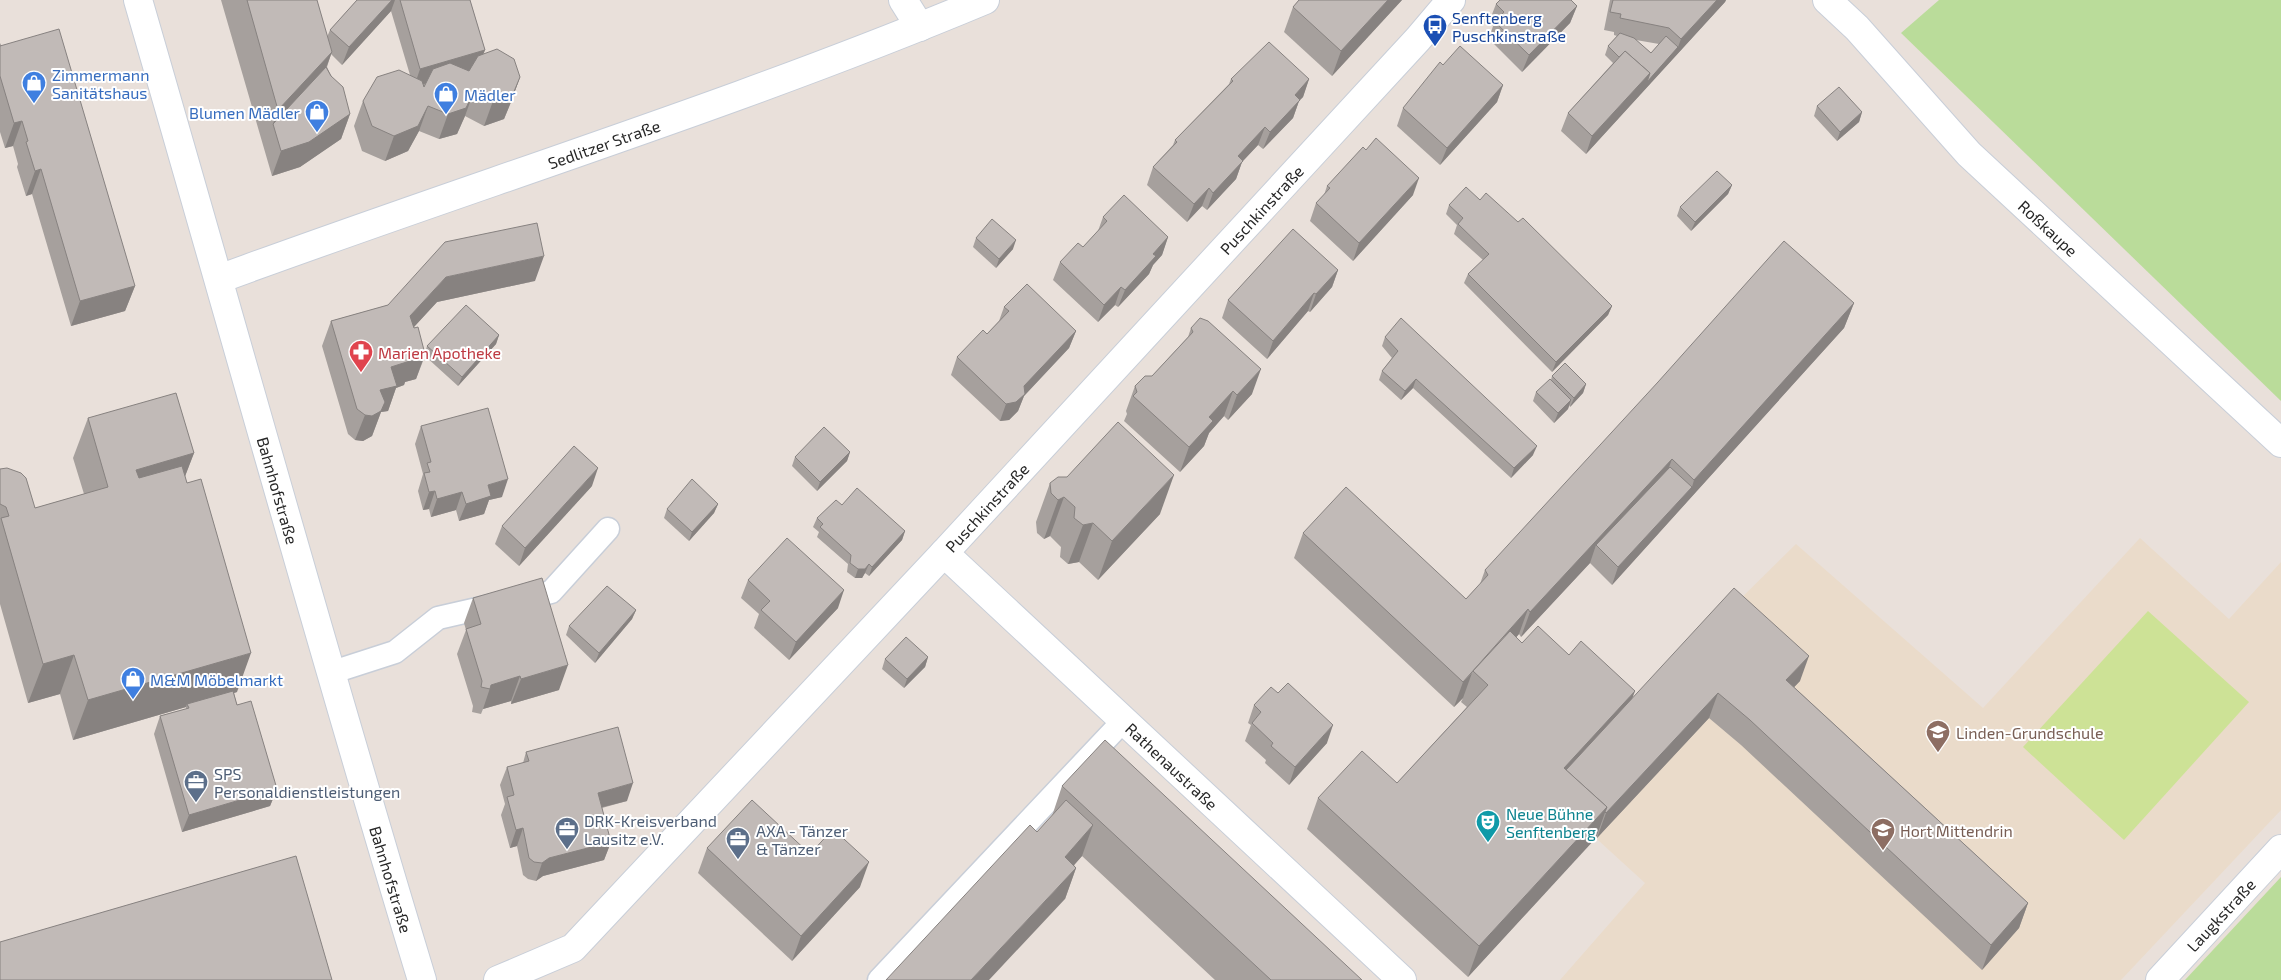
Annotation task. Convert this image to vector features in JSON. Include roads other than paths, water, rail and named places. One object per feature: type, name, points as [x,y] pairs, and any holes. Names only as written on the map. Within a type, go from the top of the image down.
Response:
[{"type":"street","name":"Bahnhofstraße","points":[[138,0],[330,672],[422,980]]},
{"type":"street","points":[[903,0],[920,27]]},
{"type":"street","name":"Sedlitzer Straße","points":[[219,279],[677,118],[920,27],[985,0]]},
{"type":"street","name":"Puschkinstraße","points":[[498,980],[573,948],[944,552],[1412,46],[1451,0]]},
{"type":"street","name":"Roßkaupe","points":[[1827,0],[1857,28],[1969,154],[2281,443]]},
{"type":"street","name":"Rathenaustraße","points":[[944,552],[1402,980]]},
{"type":"street","name":"Laugkstraße","points":[[2160,980],[2281,849]]},
{"type":"lane","points":[[330,672],[395,652],[438,618],[551,592],[608,529]]},
{"type":"lane","points":[[879,980],[1124,720]]},
{"type":"place","name":"Senftenberg Puschkinstraße","points":[[1435,47]]},
{"type":"place","name":"Zimmermann Sanitätshaus","points":[[34,104]]},
{"type":"place","name":"Mädler","points":[[446,115]]},
{"type":"place","name":"Blumen Mädler","points":[[317,133]]},
{"type":"place","name":"Marien Apotheke","points":[[361,373]]},
{"type":"place","name":"M&M Möbelmarkt","points":[[133,700]]},
{"type":"place","name":"Linden-Grundschule","points":[[1938,753]]},
{"type":"place","name":"SPS Personaldienstleistungen","points":[[196,803]]},
{"type":"place","name":"Neue Bühne Senftenberg","points":[[1488,843]]},
{"type":"place","name":"DRK-Kreisverband Lausitz e.V.","points":[[567,850]]},
{"type":"place","name":"Hort Mittendrin","points":[[1883,851]]},
{"type":"place","name":"AXA - Tänzer & Tänzer","points":[[738,860]]}]
